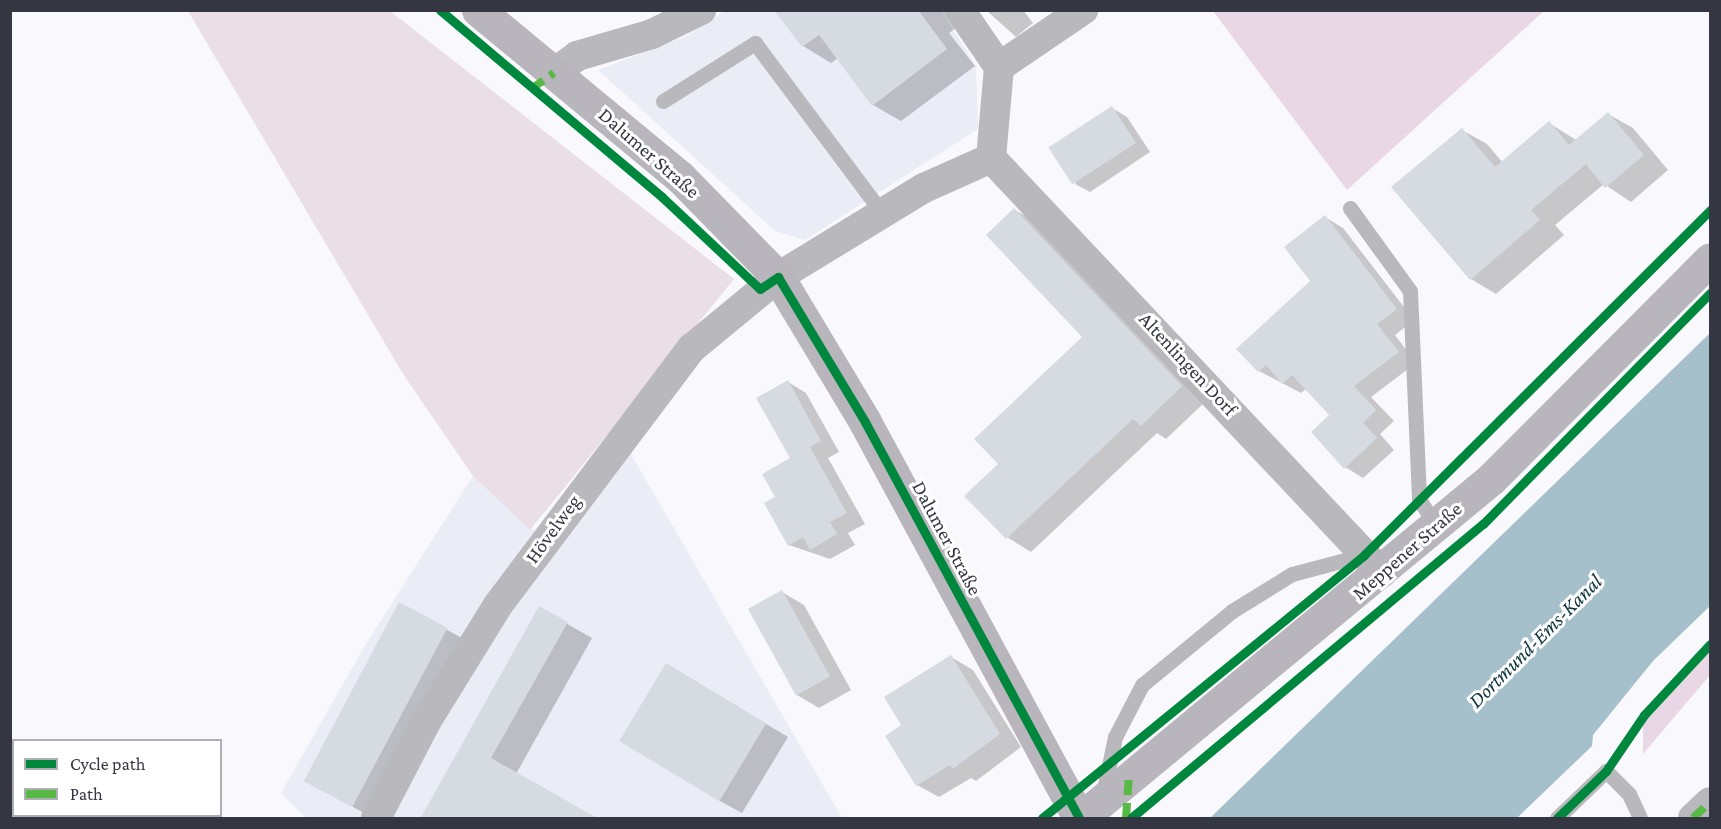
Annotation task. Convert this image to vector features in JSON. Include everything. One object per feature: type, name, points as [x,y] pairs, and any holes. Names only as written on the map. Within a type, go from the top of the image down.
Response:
[{"type":"main road","name":"Dalumer Straße","points":[[478,10],[680,177],[778,277],[865,422],[1087,813]]},
{"type":"main road","name":"Meppener Straße","points":[[1087,813],[1373,564],[1436,526],[1491,479],[1710,259]]},
{"type":"street","points":[[554,73],[577,56],[652,34],[701,10]]},
{"type":"street","points":[[778,277],[882,213],[991,159],[999,67],[960,10]]},
{"type":"street","points":[[999,67],[1083,10]]},
{"type":"street","name":"Altenlingen Dorf","points":[[991,159],[1373,564]]},
{"type":"street","name":"Hövelweg","points":[[376,819],[433,710],[561,516],[692,348],[778,277]]},
{"type":"street","points":[[1693,819],[1710,802]]},
{"type":"lane","points":[[663,101],[755,43],[882,213]]},
{"type":"lane","points":[[1350,208],[1410,291],[1419,499],[1436,526]]},
{"type":"lane","points":[[1087,813],[1115,737],[1142,685],[1232,611],[1292,574],[1373,564]]},
{"type":"lane","points":[[1557,819],[1606,771],[1629,795],[1640,819]]},
{"type":"shaded area","points":[[188,11],[390,11],[734,279],[530,530],[473,476],[403,374]]},
{"type":"shaded area","points":[[725,11],[941,11],[976,66],[978,129],[805,240],[775,231],[598,70],[684,37]]},
{"type":"shaded area","points":[[1213,11],[1544,11],[1347,190]]},
{"type":"shaded area","points":[[628,449],[842,818],[306,818],[281,793],[366,644],[473,476],[530,530],[570,527]]},
{"type":"shaded area","points":[[1710,652],[1710,675],[1643,754],[1643,723]]},
{"type":"water","name":"Dortmund-Ems-Kanal","points":[[1710,333],[1710,606],[1653,661],[1593,735],[1592,746],[1517,818],[1210,818]]},
{"type":"building","points":[[774,10],[918,10],[947,49],[872,106],[819,35],[802,47]]},
{"type":"building","points":[[1112,106],[1136,143],[1072,184],[1048,147]]},
{"type":"building","points":[[1608,112],[1644,155],[1605,188],[1586,164],[1531,210],[1540,220],[1470,280],[1391,187],[1462,128],[1495,167],[1549,121],[1569,145]]},
{"type":"building","points":[[1014,208],[1182,386],[1141,426],[1133,419],[1006,539],[964,496],[998,464],[974,439],[1082,337],[986,235]]},
{"type":"building","points":[[1325,215],[1397,309],[1377,324],[1399,352],[1354,386],[1376,410],[1363,423],[1377,438],[1344,469],[1311,432],[1329,415],[1292,375],[1282,384],[1266,365],[1258,372],[1236,349],[1310,281],[1284,247]]},
{"type":"building","points":[[788,380],[821,441],[810,447],[847,513],[830,522],[837,534],[810,550],[803,537],[788,546],[764,503],[775,497],[762,474],[790,458],[756,398]]},
{"type":"building","points":[[782,590],[830,677],[796,695],[748,609]]},
{"type":"building","points":[[399,602],[448,628],[352,807],[304,781]]},
{"type":"building","points":[[539,606],[568,622],[491,758],[599,819],[420,819]]},
{"type":"building","points":[[951,655],[1000,734],[953,769],[950,765],[916,786],[885,736],[901,725],[884,697]]},
{"type":"building","points":[[666,663],[766,723],[719,801],[619,741]]},
{"type":"marked path","points":[[531,89],[554,73]]},
{"type":"marked path","points":[[1126,818],[1129,779]]},
{"type":"marked path","points":[[1693,818],[1710,802]]},
{"type":"cycle path","points":[[440,10],[662,197],[760,289],[778,277],[865,422],[1079,818]]},
{"type":"cycle path","points":[[1042,818],[1364,555],[1710,210]]},
{"type":"cycle path","points":[[1131,818],[1483,524],[1710,293]]},
{"type":"cycle path","points":[[1557,818],[1606,771],[1644,715],[1710,644]]}]
